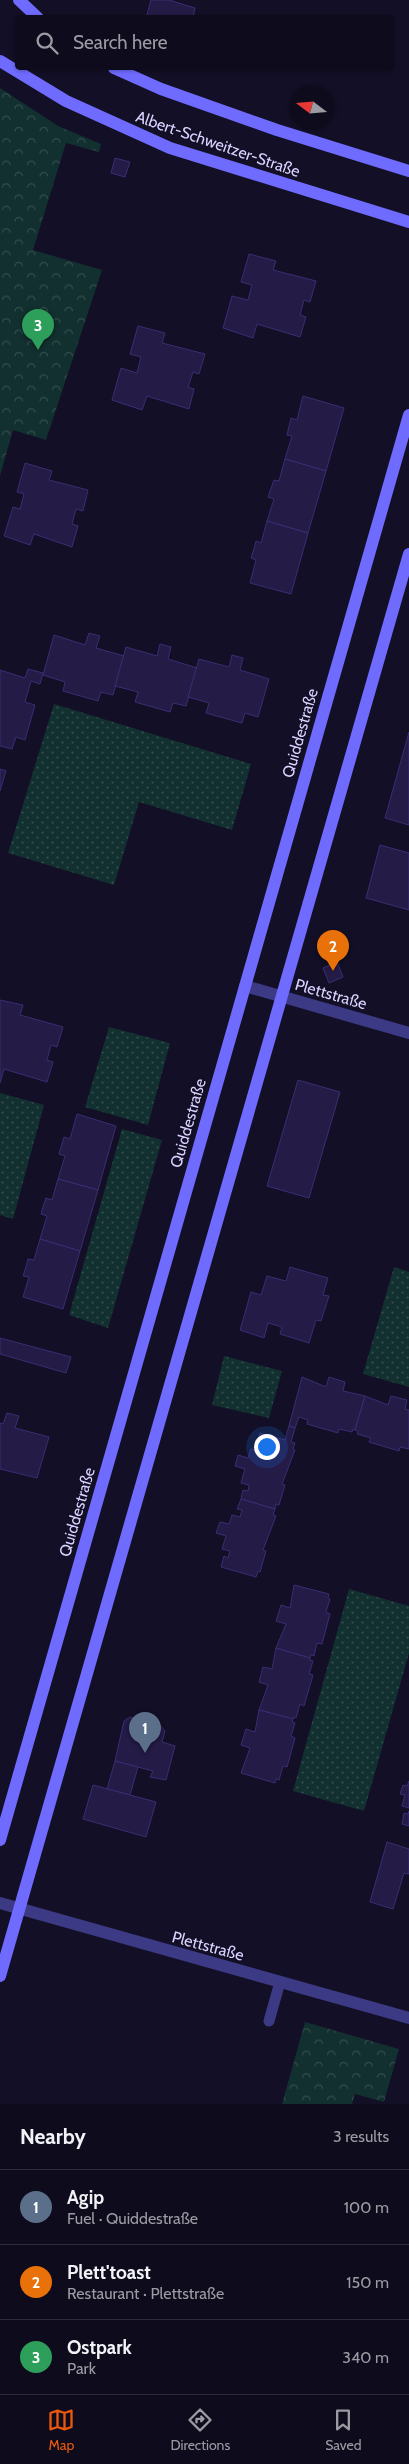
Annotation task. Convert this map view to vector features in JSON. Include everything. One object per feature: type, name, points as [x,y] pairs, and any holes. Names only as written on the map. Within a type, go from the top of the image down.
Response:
[{"type":"main road","points":[[19,0],[35,15]]},
{"type":"main road","name":"Albert-Schweitzer-Straße","points":[[0,61],[66,102],[170,148],[409,222]]},
{"type":"main road","name":"Albert-Schweitzer-Straße","points":[[118,70],[161,89],[277,130],[409,171]]},
{"type":"main road","name":"Quiddestraße","points":[[0,1840],[409,415]]},
{"type":"main road","points":[[0,1976],[409,554]]},
{"type":"street","name":"Plettstraße","points":[[245,986],[409,1033]]},
{"type":"street","name":"Plettstraße","points":[[0,1903],[409,2018]]},
{"type":"lane","points":[[269,2020],[280,1982]]},
{"type":"green space","points":[[0,88],[58,126],[101,144],[99,152],[66,143],[33,250],[102,270],[46,440],[13,430],[0,476]]},
{"type":"green space","points":[[54,704],[251,764],[232,830],[139,802],[114,885],[8,853]]},
{"type":"green space","points":[[109,1027],[170,1043],[148,1125],[85,1107]]},
{"type":"green space","points":[[0,1093],[44,1105],[13,1219],[0,1215]]},
{"type":"green space","points":[[122,1129],[162,1140],[108,1328],[69,1315]]},
{"type":"green space","points":[[394,1267],[409,1272],[409,1387],[363,1374]]},
{"type":"green space","points":[[224,1356],[282,1371],[269,1418],[212,1405]]},
{"type":"green space","points":[[349,1589],[409,1606],[409,1653],[364,1811],[293,1791]]},
{"type":"green space","points":[[305,2022],[399,2049],[384,2102],[355,2094],[352,2104],[282,2104]]},
{"type":"building","points":[[151,0],[169,0],[195,8],[194,15],[147,15]]},
{"type":"building","points":[[115,158],[130,162],[125,177],[111,173]]},
{"type":"building","points":[[249,254],[276,261],[273,270],[316,281],[310,302],[304,300],[300,315],[306,317],[300,337],[257,324],[253,338],[223,328],[232,296],[248,300],[252,285],[241,282]]},
{"type":"building","points":[[138,326],[165,333],[162,343],[205,354],[199,374],[193,372],[188,387],[194,389],[189,409],[147,396],[142,410],[112,400],[121,368],[137,373],[141,357],[130,354]]},
{"type":"building","points":[[303,396],[344,408],[326,471],[285,459],[292,436],[287,435],[291,418],[297,420]]},
{"type":"building","points":[[285,459],[326,471],[308,533],[267,521],[274,499],[268,497],[274,480],[279,481]]},
{"type":"building","points":[[25,463],[52,471],[49,480],[88,490],[83,511],[76,509],[72,524],[78,526],[72,547],[34,534],[30,545],[4,536],[13,507],[20,509],[24,494],[17,492]]},
{"type":"building","points":[[267,521],[308,533],[291,594],[250,583],[256,560],[251,558],[256,541],[261,543]]},
{"type":"building","points":[[89,633],[100,636],[96,648],[124,656],[113,695],[101,692],[98,701],[63,691],[65,682],[43,675],[54,635],[85,645]]},
{"type":"building","points":[[160,644],[171,647],[168,659],[197,668],[186,706],[173,703],[170,712],[135,702],[138,692],[115,686],[126,647],[157,656]]},
{"type":"building","points":[[232,655],[243,658],[240,670],[269,679],[258,717],[245,713],[242,723],[206,713],[209,703],[188,697],[199,659],[229,667]]},
{"type":"building","points":[[28,669],[43,673],[40,684],[31,681],[25,702],[35,705],[25,740],[16,737],[12,749],[0,746],[0,670],[25,678]]},
{"type":"building","points":[[409,732],[409,825],[385,818]]},
{"type":"building","points":[[0,769],[6,771],[0,791]]},
{"type":"building","points":[[380,845],[409,853],[409,910],[366,898]]},
{"type":"building","points":[[337,962],[343,977],[329,983],[323,968]]},
{"type":"building","points":[[0,1000],[23,1005],[20,1015],[63,1027],[57,1047],[51,1045],[47,1060],[53,1062],[47,1082],[4,1069],[0,1083]]},
{"type":"building","points":[[298,1080],[340,1092],[309,1198],[267,1186]]},
{"type":"building","points":[[77,1114],[116,1126],[98,1190],[58,1179],[65,1156],[59,1154],[64,1137],[70,1139]]},
{"type":"building","points":[[58,1179],[98,1190],[80,1251],[40,1239],[47,1216],[41,1214],[43,1207],[46,1198],[52,1200]]},
{"type":"building","points":[[40,1239],[80,1251],[63,1309],[23,1297],[29,1277],[23,1276],[28,1259],[34,1260]]},
{"type":"building","points":[[290,1267],[328,1278],[323,1295],[329,1296],[321,1321],[316,1320],[309,1343],[280,1334],[282,1327],[268,1323],[264,1338],[240,1330],[251,1292],[261,1295],[267,1276],[286,1281]]},
{"type":"building","points":[[0,1338],[71,1357],[66,1373],[0,1354]]},
{"type":"building","points":[[302,1377],[326,1387],[329,1377],[345,1382],[343,1391],[365,1396],[355,1430],[353,1429],[352,1432],[339,1429],[338,1433],[307,1424],[308,1420],[299,1417],[295,1428],[289,1426]]},
{"type":"building","points":[[365,1396],[388,1405],[391,1396],[407,1400],[405,1409],[409,1410],[409,1449],[400,1447],[399,1451],[369,1442],[371,1438],[357,1434],[358,1431],[355,1430]]},
{"type":"building","points":[[7,1413],[19,1416],[15,1428],[49,1437],[37,1478],[0,1469],[0,1423],[3,1424]]},
{"type":"building","points":[[289,1426],[295,1428],[291,1442],[295,1443],[293,1449],[295,1450],[282,1484],[285,1485],[279,1505],[276,1504],[275,1509],[241,1499],[243,1490],[248,1491],[249,1485],[241,1483],[245,1469],[235,1466],[238,1455],[248,1458],[251,1449],[260,1451],[261,1445],[257,1444],[260,1433],[285,1440]]},
{"type":"building","points":[[241,1499],[275,1509],[273,1515],[276,1516],[263,1550],[266,1551],[260,1572],[258,1571],[256,1577],[221,1567],[224,1556],[228,1558],[230,1551],[222,1549],[226,1536],[216,1533],[220,1522],[229,1524],[232,1515],[240,1517],[242,1510],[237,1509]]},
{"type":"building","points":[[294,1585],[329,1594],[328,1598],[330,1599],[326,1612],[330,1614],[322,1644],[317,1643],[314,1656],[311,1655],[310,1658],[276,1648],[286,1624],[276,1621],[281,1605],[290,1608]]},
{"type":"building","points":[[276,1648],[310,1658],[313,1661],[309,1674],[313,1675],[304,1706],[300,1704],[296,1718],[294,1717],[293,1719],[259,1710],[268,1685],[259,1682],[263,1667],[272,1669]]},
{"type":"building","points":[[259,1710],[293,1719],[292,1722],[295,1723],[291,1736],[295,1738],[287,1767],[283,1766],[279,1780],[276,1779],[275,1783],[241,1773],[250,1748],[241,1745],[246,1729],[255,1732]]},
{"type":"building","points":[[130,1717],[160,1725],[165,1731],[162,1742],[175,1746],[166,1780],[150,1777],[153,1771],[115,1761],[124,1721]]},
{"type":"building","points":[[115,1761],[138,1767],[130,1795],[107,1789]]},
{"type":"building","points":[[409,1781],[409,1808],[402,1806],[405,1795],[400,1794],[403,1785],[407,1786]]},
{"type":"building","points":[[93,1785],[156,1802],[146,1837],[83,1819]]},
{"type":"building","points":[[409,1811],[409,1826],[402,1824],[404,1813],[408,1814]]},
{"type":"building","points":[[387,1842],[409,1849],[409,1874],[404,1873],[393,1909],[370,1902]]},
{"type":"place","name":"Ostpark","points":[[38,350]]},
{"type":"place","name":"Plett'toast","points":[[333,971]]},
{"type":"place","name":"Agip","points":[[145,1753]]}]
